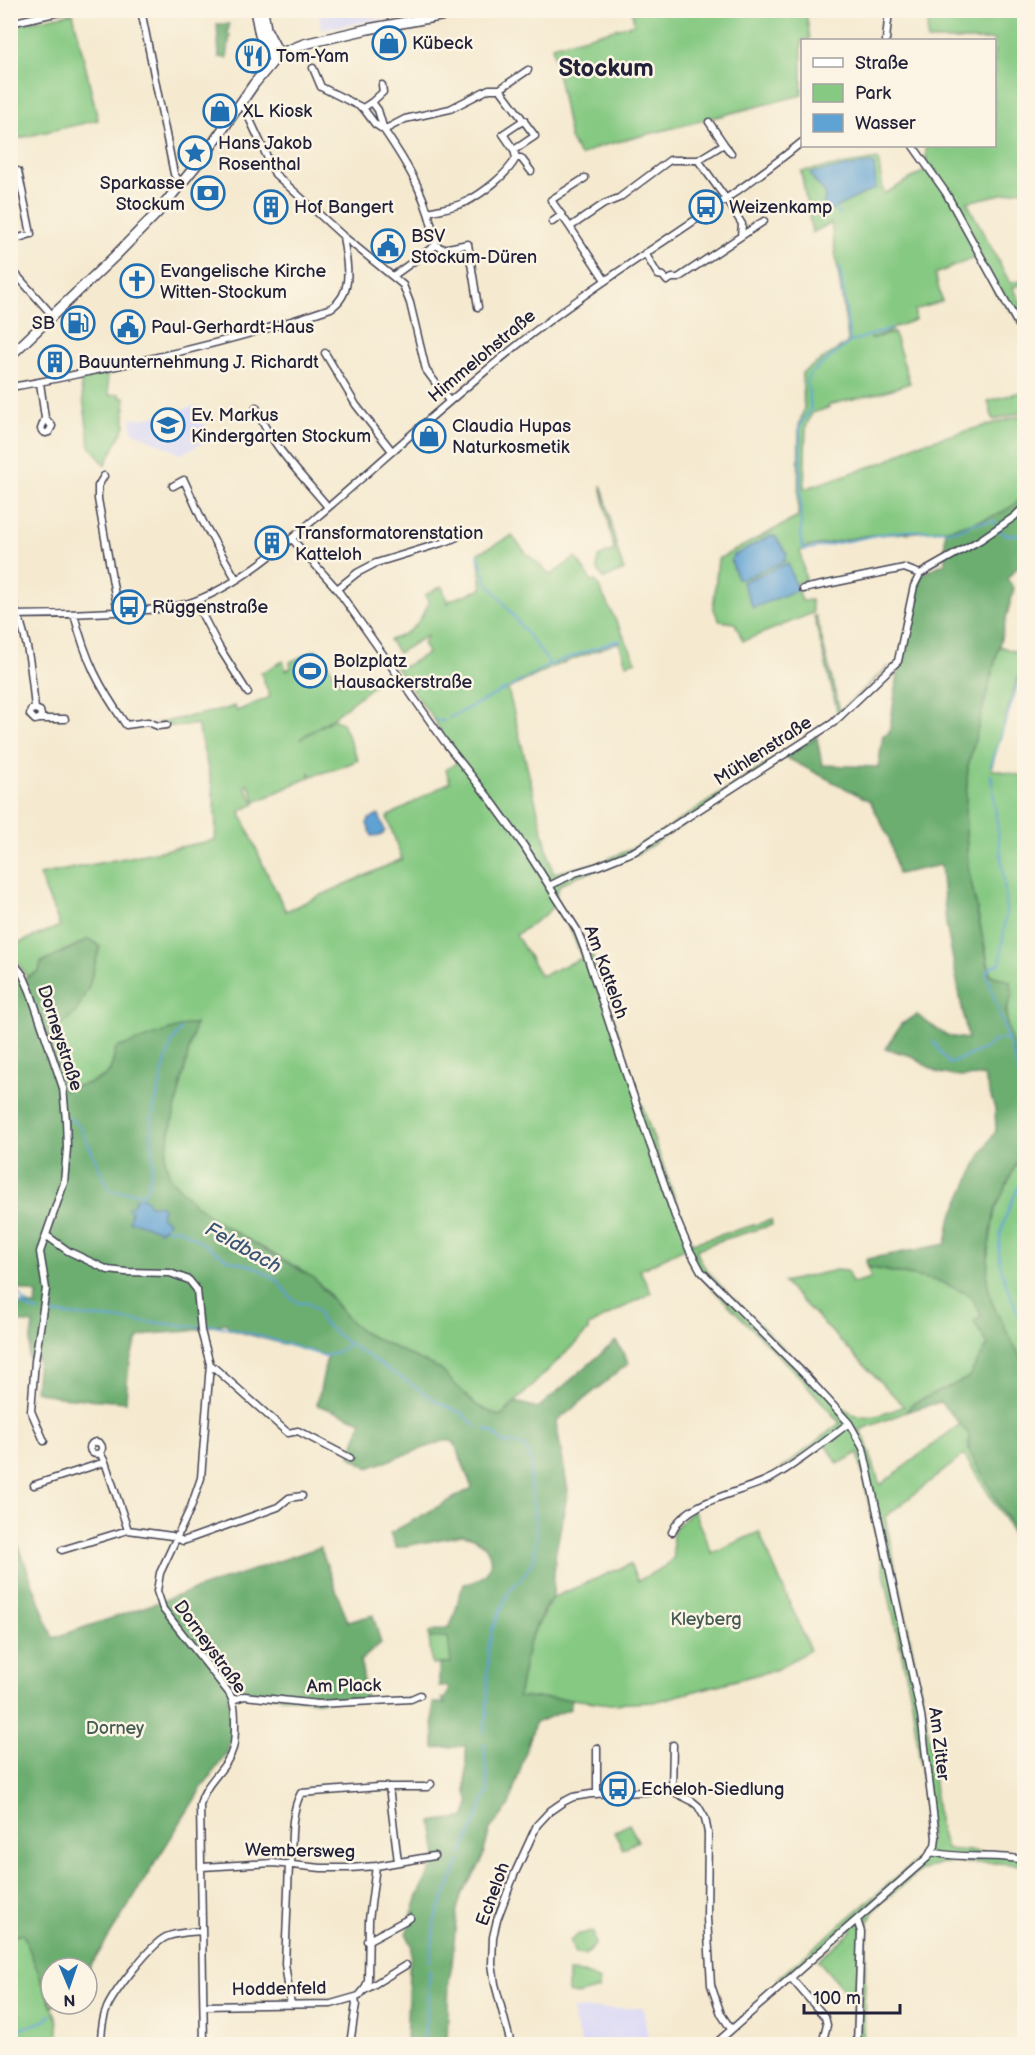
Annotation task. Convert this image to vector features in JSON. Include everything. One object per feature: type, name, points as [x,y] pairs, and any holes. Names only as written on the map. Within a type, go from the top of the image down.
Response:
[{"type":"main road","points":[[255,10],[260,35],[276,56]]},
{"type":"main road","points":[[263,10],[266,29],[276,56]]},
{"type":"main road","points":[[10,356],[140,231],[181,184],[276,56],[304,44],[337,36],[473,10]]},
{"type":"street","points":[[10,23],[69,10]]},
{"type":"street","points":[[141,10],[174,174],[181,184]]},
{"type":"street","points":[[886,39],[889,10]]},
{"type":"street","points":[[313,68],[321,87],[363,108],[375,124],[384,130]]},
{"type":"street","points":[[384,130],[405,118],[450,109],[489,89],[500,89],[528,70]]},
{"type":"street","points":[[363,108],[383,92],[382,86]]},
{"type":"street","points":[[500,89],[535,136],[514,150]]},
{"type":"street","points":[[372,102],[378,110],[384,130],[409,166],[422,192],[436,245],[443,249],[468,244],[478,307]]},
{"type":"street","points":[[241,104],[275,174],[343,236],[403,285],[408,294],[426,370],[449,401]]},
{"type":"street","points":[[428,212],[465,202],[510,169],[516,158],[514,150],[502,134],[524,120]]},
{"type":"street","points":[[709,123],[731,153]]},
{"type":"street","name":"Himmelohstraße","points":[[15,615],[118,612],[160,608],[195,601],[236,579],[292,539],[449,401],[517,345],[605,280],[726,199],[801,143]]},
{"type":"street","points":[[570,227],[604,204],[619,198],[670,160],[698,160],[724,144]]},
{"type":"street","points":[[913,147],[946,193],[1024,331]]},
{"type":"street","points":[[516,158],[520,158],[531,171]]},
{"type":"street","points":[[698,160],[742,224],[741,236]]},
{"type":"street","points":[[10,173],[18,171],[32,234],[10,241]]},
{"type":"street","points":[[585,177],[551,200],[605,280]]},
{"type":"street","points":[[552,222],[562,215]]},
{"type":"street","points":[[645,253],[658,275],[663,276],[667,281],[678,278],[764,221]]},
{"type":"street","points":[[10,387],[40,383],[193,348],[331,308],[342,297],[347,281],[343,236]]},
{"type":"street","points":[[393,276],[436,245]]},
{"type":"street","points":[[10,258],[14,271],[52,316]]},
{"type":"street","points":[[325,353],[356,405],[392,451]]},
{"type":"street","points":[[40,383],[45,418]]},
{"type":"street","points":[[256,407],[260,420],[292,465],[328,507]]},
{"type":"street","points":[[104,476],[98,486],[98,499],[118,612]]},
{"type":"street","points":[[173,486],[184,480],[203,522],[236,579]]},
{"type":"street","points":[[803,589],[904,568],[920,574],[966,549],[1024,507]]},
{"type":"street","points":[[336,589],[357,573],[376,563],[448,541],[457,537],[459,532]]},
{"type":"street","name":"Am Katteloh","points":[[292,539],[336,589],[412,697],[518,837],[577,930],[689,1249],[701,1271],[806,1376]]},
{"type":"street","name":"Mühlenstraße","points":[[549,886],[575,873],[635,850],[833,723],[898,662],[914,586],[920,574]]},
{"type":"street","points":[[10,581],[15,615],[23,629],[35,709],[31,711],[30,716],[34,720],[64,719]]},
{"type":"street","points":[[195,601],[219,647],[248,693]]},
{"type":"street","points":[[74,614],[84,649],[97,680],[105,696],[126,725],[148,722],[158,726],[167,725]]},
{"type":"street","name":"Dorneystraße","points":[[10,958],[23,975],[30,991],[63,1088],[67,1148],[64,1184],[40,1252],[46,1289],[35,1361],[31,1411],[44,1441]]},
{"type":"street","name":"Dorneystraße","points":[[47,1236],[68,1251],[108,1270],[170,1272],[189,1280],[197,1290],[201,1328],[210,1364],[201,1478],[158,1579],[159,1599],[164,1610],[233,1700],[235,1710],[234,1748],[205,1788],[202,1797],[204,2044]]},
{"type":"street","points":[[210,1364],[288,1433],[298,1431],[350,1458]]},
{"type":"street","name":"Am Zitter","points":[[806,1376],[849,1423],[863,1448],[917,1693],[936,1837],[932,1852]]},
{"type":"street","points":[[672,1532],[676,1524],[693,1510],[773,1477],[802,1459],[849,1423]]},
{"type":"street","points":[[100,1453],[128,1530]]},
{"type":"street","points":[[34,1485],[105,1462]]},
{"type":"street","points":[[62,1550],[128,1530],[183,1540],[278,1507],[289,1497],[302,1496]]},
{"type":"street","name":"Am Plack","points":[[233,1700],[243,1696],[336,1704],[411,1699],[420,1695]]},
{"type":"street","points":[[673,1746],[672,1791],[698,1806],[707,1824],[709,1975],[718,2007],[731,2029]]},
{"type":"street","points":[[597,1748],[597,1794]]},
{"type":"street","points":[[291,2005],[285,1956],[294,1822],[301,1793],[389,1787],[427,1787],[431,1784]]},
{"type":"street","points":[[389,1787],[398,1862]]},
{"type":"street","name":"Echeloh","points":[[511,2044],[495,1984],[492,1964],[493,1937],[496,1920],[537,1825],[550,1811],[573,1797],[672,1791]]},
{"type":"street","points":[[715,2044],[932,1852],[948,1857],[1009,1857],[1024,1860]]},
{"type":"street","name":"Wembersweg","points":[[202,1867],[273,1863],[330,1868],[376,1866],[434,1856]]},
{"type":"street","points":[[364,1990],[368,1981],[367,1941],[376,1866]]},
{"type":"street","points":[[367,1941],[410,1918]]},
{"type":"street","points":[[857,1920],[861,1932],[857,2044]]},
{"type":"street","points":[[101,2044],[102,2025],[109,2003],[155,1945],[164,1938],[177,1933],[202,1931]]},
{"type":"street","points":[[350,2044],[355,1998],[364,1990],[406,1965]]},
{"type":"street","points":[[791,1978],[825,2017],[827,2025],[823,2042],[818,2044]]},
{"type":"street","name":"Hoddenfeld","points":[[204,2006],[331,2004],[355,1998]]},
{"type":"shaded area","points":[[319,11],[424,11],[321,30]]},
{"type":"shaded area","name":"Ev. Markus Kindergarten Stockum","points":[[196,406],[211,439],[181,454],[132,431],[131,418],[141,419]]},
{"type":"shaded area","points":[[643,2008],[649,2044],[581,2044],[573,2009]]},
{"type":"green space","points":[[632,10],[806,11],[810,39],[801,39],[801,95],[598,147],[580,156],[570,138],[552,46],[634,24]]},
{"type":"green space","points":[[928,11],[1024,11],[1024,189],[967,202],[1010,283],[1024,280],[1024,284],[1013,287],[1024,309],[1024,319],[1020,321],[996,293],[976,257],[935,274],[942,301],[915,310],[915,320],[870,339],[894,333],[910,383],[828,405],[829,408],[812,413],[806,427],[804,489],[887,461],[915,445],[1024,415],[1024,496],[1008,509],[970,525],[866,536],[807,547],[800,552],[806,580],[796,583],[802,601],[811,600],[813,613],[743,641],[735,623],[720,621],[713,608],[718,559],[798,517],[799,425],[804,409],[802,373],[847,343],[848,339],[831,223],[812,233],[801,171],[878,159],[884,194],[926,170],[926,147],[996,147],[996,39],[927,39]]},
{"type":"green space","points":[[73,13],[98,120],[11,140],[11,26]]},
{"type":"green space","points":[[217,24],[229,24],[227,58],[219,57]]},
{"type":"green space","points":[[107,374],[109,395],[120,394],[120,398],[125,397],[125,426],[105,465],[90,446],[80,379]]},
{"type":"green space","points":[[1024,391],[1024,412],[993,420],[988,401]]},
{"type":"green space","points":[[601,485],[624,570],[604,579],[597,569],[598,557],[614,550]]},
{"type":"green space","points":[[1024,496],[1024,560],[1007,579],[1014,588],[968,766],[965,813],[968,867],[990,975],[1010,981],[1013,994],[1006,1009],[1007,1025],[1024,1086],[1024,1147],[995,1210],[988,1251],[987,1282],[992,1303],[1024,1364],[1024,1548],[969,1451],[969,1434],[940,1402],[906,1412],[912,1404],[968,1378],[988,1345],[974,1321],[982,1315],[970,1295],[939,1281],[867,1267],[866,1259],[946,1244],[950,1221],[981,1154],[996,1131],[995,1109],[984,1076],[961,1077],[939,1073],[909,1055],[885,1049],[901,1024],[917,1015],[947,1036],[968,1039],[946,924],[941,865],[898,874],[889,838],[870,801],[785,757],[817,738],[822,765],[878,767],[883,735],[889,733],[898,674],[916,586],[922,574],[945,563],[945,530],[997,514]]},
{"type":"green space","points":[[512,536],[527,554],[551,575],[576,557],[592,582],[596,581],[636,661],[626,664],[619,642],[555,666],[508,689],[553,873],[598,863],[630,850],[817,731],[838,714],[814,616],[816,616],[840,711],[889,666],[837,717],[817,732],[817,738],[641,852],[577,876],[560,885],[555,899],[575,933],[584,956],[592,954],[649,1126],[693,1243],[771,1220],[772,1225],[697,1249],[702,1263],[719,1284],[842,1407],[857,1416],[872,1417],[904,1406],[783,1282],[836,1270],[847,1271],[852,1283],[871,1278],[867,1267],[939,1281],[970,1295],[982,1315],[974,1322],[988,1345],[968,1378],[912,1404],[906,1412],[860,1430],[880,1485],[960,1424],[969,1434],[969,1451],[1024,1548],[1024,1557],[1004,1518],[964,1455],[885,1517],[924,1709],[939,1822],[946,1849],[1024,1856],[1024,1865],[941,1863],[920,1871],[881,1903],[868,1922],[863,2044],[853,2044],[854,2002],[818,1960],[852,1931],[848,1925],[778,1985],[778,1978],[919,1858],[930,1838],[912,1701],[858,1453],[838,1464],[826,1444],[777,1472],[840,1423],[800,1377],[701,1277],[684,1248],[640,1270],[651,1293],[588,1326],[588,1331],[503,1414],[498,1416],[476,1405],[463,1392],[362,1332],[347,1318],[324,1288],[300,1269],[219,1223],[195,1204],[170,1178],[165,1159],[195,1024],[116,1048],[112,1066],[106,1074],[96,1080],[66,1089],[54,1057],[50,1033],[76,1012],[89,986],[100,946],[89,939],[41,962],[39,971],[27,977],[11,953],[11,946],[60,926],[39,875],[215,840],[213,796],[197,724],[168,726],[158,723],[234,706],[237,711],[270,697],[261,673],[283,661],[286,670],[291,668],[290,662],[316,650],[341,684],[350,677],[353,680],[370,673],[374,685],[331,719],[300,739],[333,719],[342,723],[358,760],[311,776],[310,772],[308,774],[310,777],[256,802],[248,784],[245,786],[255,804],[240,811],[286,911],[402,859],[387,817],[450,782],[446,770],[457,762],[435,721],[394,665],[406,666],[428,653],[423,643],[428,635],[398,653],[389,640],[409,631],[418,623],[429,603],[425,595],[442,586],[448,604],[450,600],[482,589],[478,553]],"holes":[[[555,904],[571,931],[582,958],[541,976],[516,935],[545,915]]]},
{"type":"green space","points":[[999,646],[1024,655],[991,769],[1024,776],[1024,1086],[1008,1030],[1010,981],[991,975],[968,867],[965,813],[968,766]]},
{"type":"green space","points":[[89,939],[100,946],[89,986],[76,1012],[51,1033],[53,1058],[64,1090],[95,1081],[106,1075],[112,1067],[116,1048],[188,1024],[195,1024],[165,1159],[170,1178],[195,1204],[219,1223],[314,1278],[347,1318],[362,1332],[440,1369],[476,1405],[498,1416],[516,1402],[538,1408],[616,1341],[629,1363],[556,1422],[568,1491],[555,1556],[553,1597],[544,1609],[528,1645],[518,1697],[571,1699],[570,1709],[535,1723],[508,1808],[490,1829],[481,1863],[462,1893],[457,1910],[449,1979],[447,2044],[406,2044],[412,1946],[406,1933],[412,1922],[411,1916],[418,1896],[437,1857],[432,1822],[466,1817],[469,1802],[466,1793],[466,1746],[434,1748],[433,1703],[445,1703],[442,1699],[449,1691],[447,1686],[439,1686],[439,1664],[451,1663],[448,1637],[429,1638],[429,1632],[449,1627],[464,1584],[485,1575],[490,1559],[488,1551],[474,1538],[462,1535],[396,1548],[390,1533],[472,1488],[452,1441],[444,1441],[368,1468],[350,1456],[362,1421],[317,1405],[327,1356],[229,1329],[226,1323],[190,1331],[151,1334],[139,1338],[130,1360],[126,1402],[59,1397],[35,1391],[38,1360],[28,1358],[33,1324],[11,1321],[11,1304],[36,1306],[37,1294],[11,1289],[10,965],[23,979],[39,971],[41,963]]},
{"type":"green space","points":[[1024,1147],[1024,1364],[992,1303],[987,1282],[988,1251],[995,1210]]},
{"type":"green space","name":"Kleyberg","points":[[693,1510],[712,1553],[759,1532],[810,1650],[778,1669],[654,1702],[610,1704],[571,1699],[518,1698],[528,1645],[550,1601],[550,1593],[554,1597],[630,1564],[638,1581],[665,1566],[674,1557],[672,1540],[674,1530]]},
{"type":"green space","name":"Dorney","points":[[10,1523],[53,1638],[320,1547],[348,1622],[373,1615],[381,1643],[360,1661],[366,1699],[317,1701],[238,1692],[228,1698],[231,1711],[231,1738],[227,1753],[203,1786],[97,1956],[39,1956],[39,1974],[23,1934],[11,1937]]},
{"type":"green space","points":[[448,1636],[451,1663],[432,1665],[429,1638]]},
{"type":"green space","points":[[629,1824],[638,1841],[623,1849],[614,1832]]},
{"type":"green space","points":[[593,1932],[596,1944],[585,1955],[575,1954],[570,1941],[579,1934]]},
{"type":"green space","points":[[23,1933],[39,1974],[39,2016],[56,2016],[58,2022],[58,2044],[11,2044],[10,1937]]},
{"type":"green space","points":[[568,1972],[584,1973],[599,1981],[599,1989],[577,1995],[568,1993]]},
{"type":"water","points":[[871,163],[874,165],[876,188],[822,214],[824,192],[810,173]]},
{"type":"water","points":[[770,536],[775,536],[787,554],[785,561],[742,579],[737,578],[731,560],[733,556]]},
{"type":"water","points":[[788,563],[797,590],[753,608],[742,582]]},
{"type":"water","points":[[379,815],[385,831],[382,835],[372,836],[367,824],[369,819]]},
{"type":"water","points":[[140,1197],[147,1200],[149,1205],[159,1205],[163,1208],[161,1217],[169,1222],[160,1231],[137,1222],[129,1222],[131,1211],[127,1208],[133,1206],[135,1199]]},
{"type":"waterway","points":[[835,208],[839,215]]},
{"type":"waterway","points":[[840,267],[850,342]]},
{"type":"waterway","points":[[892,328],[850,342],[810,374],[807,381],[811,408],[800,426],[801,540],[804,550],[906,531],[958,530],[975,523],[995,521],[997,525]]},
{"type":"waterway","points":[[999,530],[1007,535],[1024,535]]},
{"type":"waterway","points":[[478,554],[487,581],[549,665]]},
{"type":"waterway","points":[[509,688],[549,665],[615,641],[621,641]]},
{"type":"waterway","points":[[991,766],[1024,665]]},
{"type":"waterway","points":[[449,718],[506,689]]},
{"type":"waterway","points":[[435,720],[444,721]]},
{"type":"waterway","points":[[991,774],[1006,913],[1000,964],[993,966],[986,973],[1016,1063],[1024,1095]]},
{"type":"waterway","name":"Feldbach","points":[[140,1197],[148,1187],[153,1162],[151,1122],[165,1064],[172,1042],[181,1029]]},
{"type":"waterway","points":[[933,1041],[949,1064],[986,1048],[994,1041],[1008,1038]]},
{"type":"waterway","points":[[69,1118],[80,1126],[110,1191],[142,1193]]},
{"type":"waterway","points":[[1024,1175],[1011,1203],[999,1243],[1000,1262],[1005,1281],[1024,1328]]},
{"type":"waterway","name":"Feldbach","points":[[165,1225],[169,1230],[176,1228],[182,1230],[229,1260],[255,1267],[279,1282],[290,1297],[299,1303],[308,1303],[318,1311],[321,1321],[345,1341],[441,1404],[460,1412],[476,1426]]},
{"type":"waterway","points":[[10,1297],[15,1294],[20,1295],[24,1302],[29,1304]]},
{"type":"waterway","points":[[23,1301],[21,1305],[38,1312]]},
{"type":"waterway","points":[[47,1313],[202,1327],[214,1325],[325,1356],[349,1344]]},
{"type":"waterway","name":"Feldbach","points":[[484,1733],[487,1714],[488,1651],[492,1630],[509,1591],[534,1559],[537,1535],[530,1478],[532,1462],[525,1447],[503,1443],[495,1434],[485,1429]]},
{"type":"waterway","name":"Feldbach","points":[[462,1854],[488,1791],[484,1744]]},
{"type":"waterway","name":"Feldbach","points":[[430,1962],[435,1919],[460,1861]]},
{"type":"waterway","name":"Feldbach","points":[[424,2044],[430,1969]]},
{"type":"waterway","points":[[10,2032],[45,2021],[50,2016]]},
{"type":"place","name":"Kübeck","points":[[389,43]]},
{"type":"place","name":"Tom-Yam","points":[[253,56]]},
{"type":"place","name":"XL Kiosk","points":[[220,111]]},
{"type":"place","name":"Hans Jakob Rosenthal","points":[[195,153]]},
{"type":"place","name":"Sparkasse Stockum","points":[[208,193]]},
{"type":"place","name":"Hof Bangert","points":[[271,207]]},
{"type":"place","name":"Weizenkamp","points":[[706,207]]},
{"type":"place","name":"BSV Stockum-Düren","points":[[388,246]]},
{"type":"place","name":"Evangelische Kirche Witten-Stockum","points":[[137,281]]},
{"type":"place","name":"SB","points":[[78,323]]},
{"type":"place","name":"Paul-Gerhardt-Haus","points":[[128,327]]},
{"type":"place","name":"Bauunternehmung J. Richardt","points":[[55,362]]},
{"type":"place","name":"Ev. Markus Kindergarten Stockum","points":[[168,425]]},
{"type":"place","name":"Claudia Hupas Naturkosmetik","points":[[429,436]]},
{"type":"place","name":"Transformatorenstation Katteloh","points":[[272,543]]},
{"type":"place","name":"Rüggenstraße","points":[[129,607]]},
{"type":"place","name":"Bolzplatz Hausackerstraße","points":[[310,671]]},
{"type":"place","name":"Echeloh-Siedlung","points":[[618,1789]]},
{"type":"district","name":"Stockum","points":[[606,68]]}]
